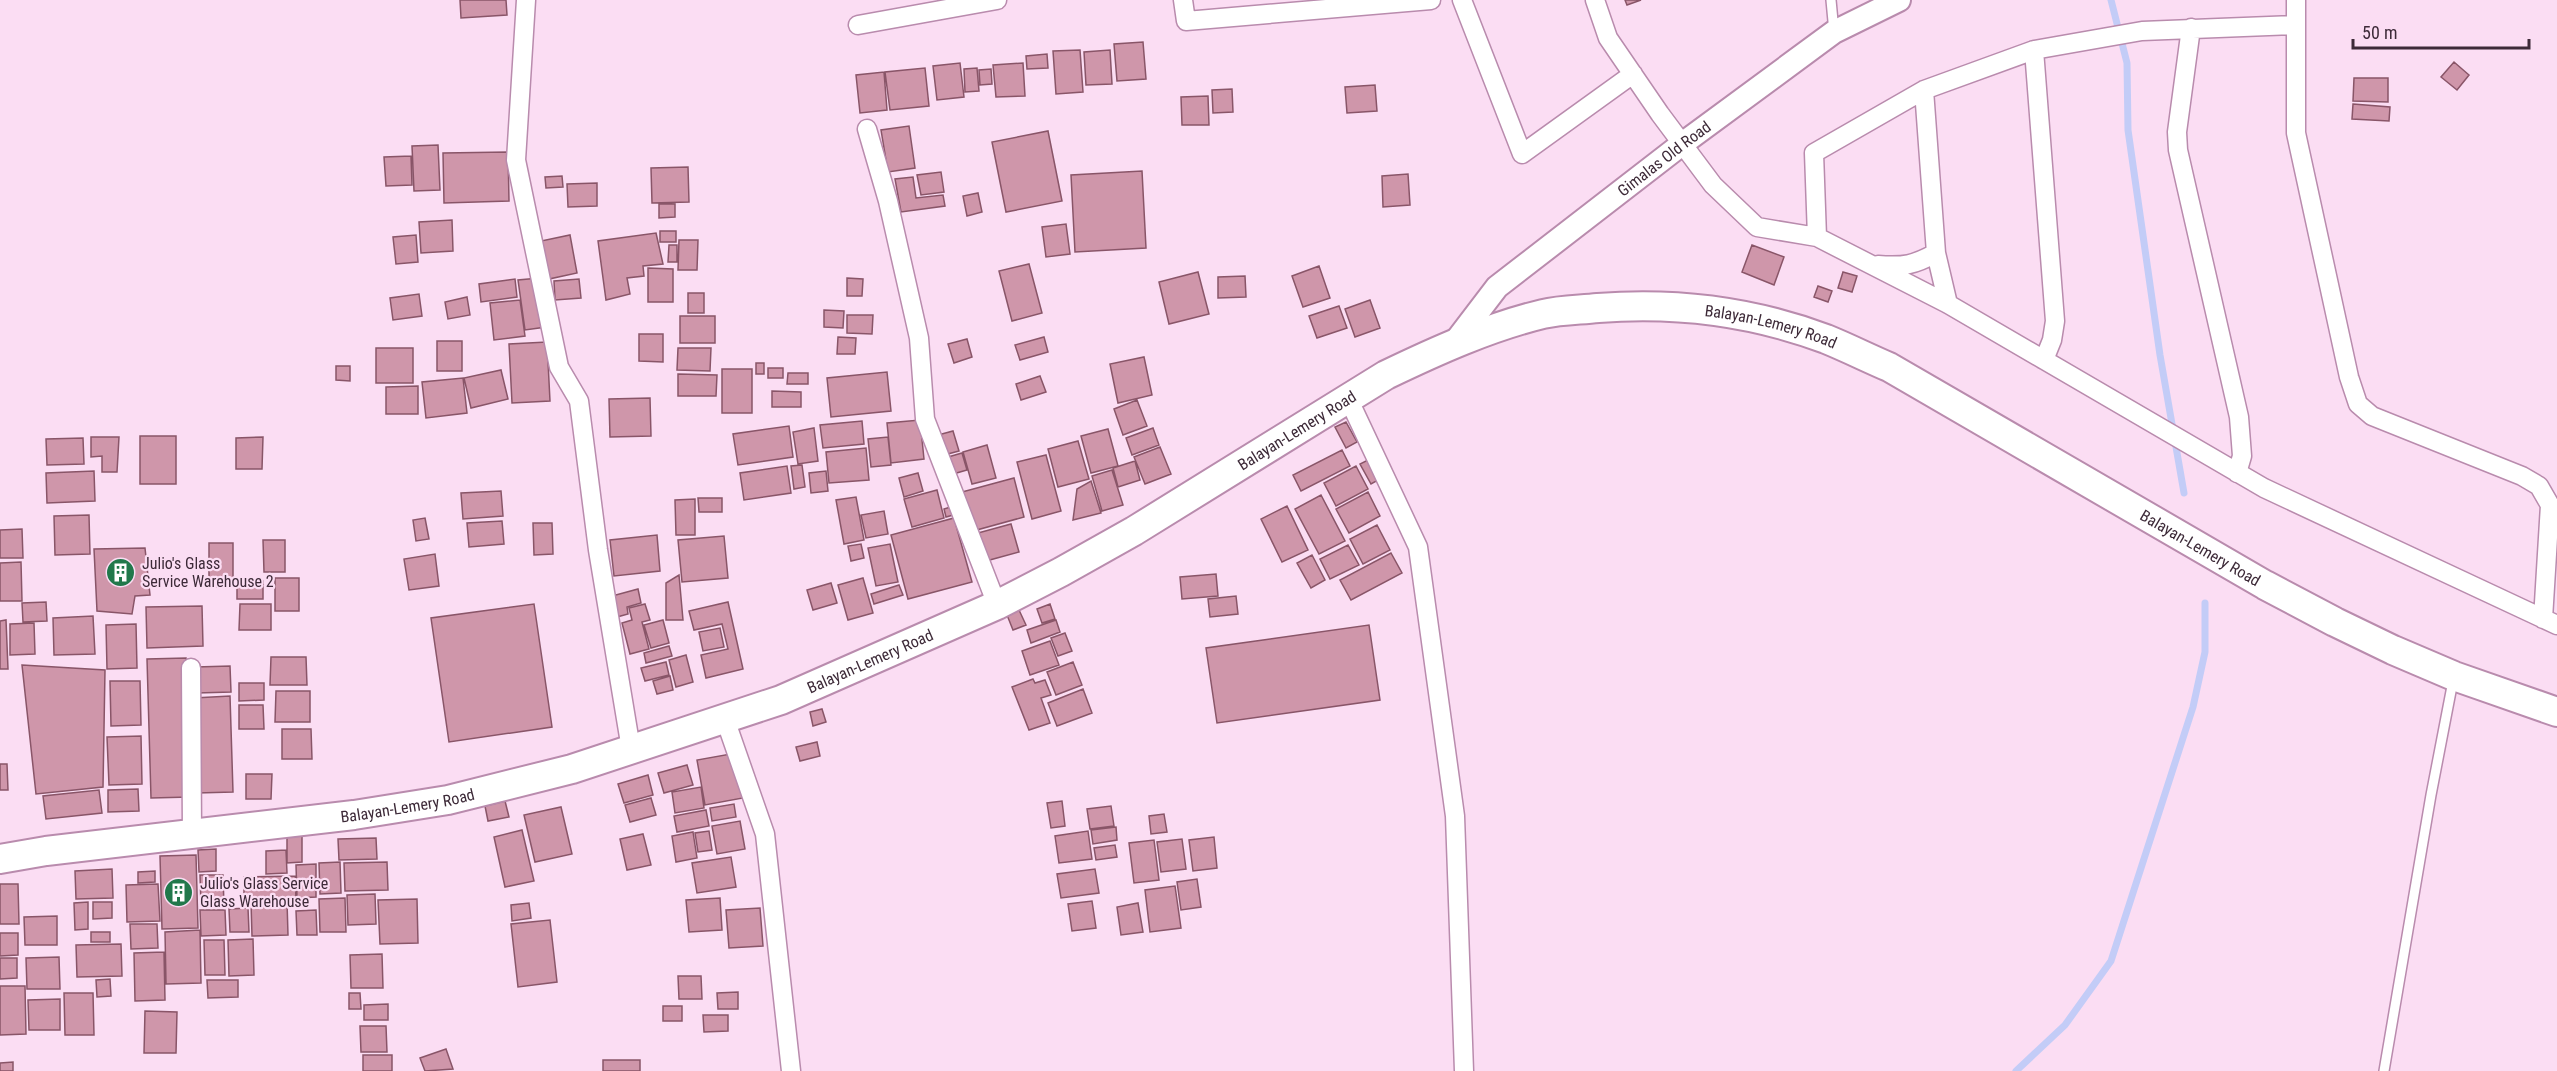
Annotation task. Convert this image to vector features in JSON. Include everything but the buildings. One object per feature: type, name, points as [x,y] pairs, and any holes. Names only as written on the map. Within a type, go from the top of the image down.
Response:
[{"type":"main road","name":"Balayan-Lemery Road","points":[[0,859],[354,816],[448,800],[572,769],[781,700],[997,605],[1134,531],[1386,375],[1452,346],[1545,314],[1626,306],[1699,309],[1778,323],[1827,339],[1889,367],[2265,585],[2392,650],[2454,676],[2557,712]]},
{"type":"street","points":[[526,0],[516,160],[559,367],[579,401],[598,550],[631,749]]},
{"type":"street","points":[[858,25],[945,4],[997,0]]},
{"type":"street","points":[[1183,0],[1186,21],[1431,0]]},
{"type":"street","points":[[1462,0],[1522,154],[1633,74]]},
{"type":"street","points":[[1595,0],[1608,38],[1682,144],[1713,185],[1757,227],[1817,237],[1948,304],[2264,488],[2550,622],[2550,505],[2539,486],[2523,476],[2372,416],[2358,404],[2349,377],[2296,133],[2296,0]]},
{"type":"street","name":"Gimalas Old Road","points":[[1452,346],[1497,287],[1682,144],[1834,32],[1899,0]]},
{"type":"street","points":[[1817,237],[1814,153],[1924,90],[2034,50],[2142,31],[2296,25]]},
{"type":"street","points":[[2191,28],[2178,126],[2178,150],[2239,417],[2242,456],[2237,473]]},
{"type":"street","points":[[2034,50],[2055,321],[2052,340],[2044,360]]},
{"type":"street","points":[[1924,90],[1936,253],[1948,304]]},
{"type":"street","points":[[867,129],[888,201],[919,338],[925,419],[997,605]]},
{"type":"street","points":[[1869,264],[1907,266],[1936,253]]},
{"type":"street","points":[[1348,398],[1418,548],[1455,816],[1464,1071]]},
{"type":"street","points":[[191,668],[192,834]]},
{"type":"street","points":[[725,718],[765,834],[791,1071]]},
{"type":"lane","points":[[1831,0],[1834,32]]},
{"type":"lane","points":[[2384,1071],[2431,795],[2454,676]]},
{"type":"waterway","points":[[2111,0],[2127,63],[2128,130],[2160,355],[2184,493]]},
{"type":"waterway","points":[[2016,1071],[2065,1025],[2111,961],[2193,707],[2205,652],[2205,603]]},
{"type":"place","name":"Julio's Glass Service Warehouse 2","points":[[121,572]]},
{"type":"place","name":"Julio's Glass Service Glass Warehouse","points":[[179,892]]}]
